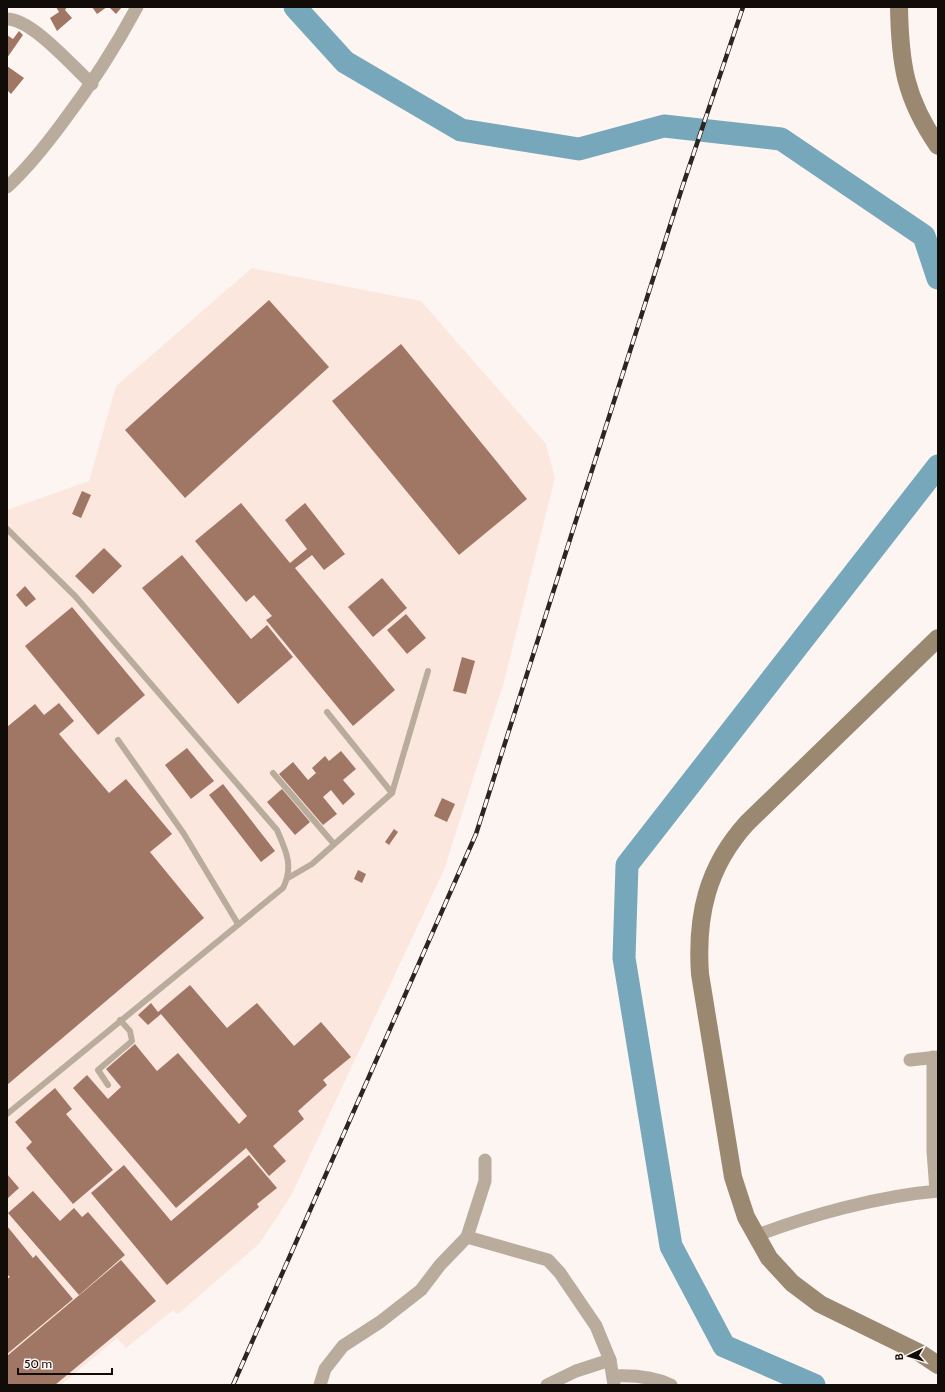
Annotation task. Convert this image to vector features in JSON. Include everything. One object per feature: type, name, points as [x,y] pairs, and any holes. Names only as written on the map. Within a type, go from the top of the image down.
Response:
[{"type":"street","points":[[7,187],[20,175],[50,140],[92,84],[119,42],[137,7]]},
{"type":"street","points":[[899,7],[902,65],[910,95],[924,126],[938,146]]},
{"type":"street","points":[[7,19],[18,21],[37,32],[92,84]]},
{"type":"street","points":[[938,638],[747,823],[732,840],[710,883],[702,910],[698,945],[700,974],[733,1177],[746,1217],[755,1236],[769,1258],[792,1283],[820,1304],[920,1352],[938,1366]]},
{"type":"street","points":[[755,1236],[833,1211],[889,1199],[937,1191],[933,1151],[936,1057],[910,1060]]},
{"type":"street","points":[[320,1385],[325,1369],[343,1346],[380,1322],[421,1290],[440,1265],[467,1237],[485,1181],[485,1160]]},
{"type":"street","points":[[467,1237],[548,1260],[560,1273],[596,1326],[610,1360],[613,1381],[633,1376],[660,1380],[671,1385]]},
{"type":"street","points":[[548,1385],[576,1371],[610,1360]]},
{"type":"lane","points":[[7,529],[75,596],[277,830],[288,856],[288,878],[283,888],[7,1114]]},
{"type":"lane","points":[[288,878],[312,864],[392,793],[428,671]]},
{"type":"lane","points":[[327,712],[392,793]]},
{"type":"lane","points":[[118,740],[184,834],[238,924]]},
{"type":"lane","points":[[273,773],[334,844]]},
{"type":"lane","points":[[108,1085],[98,1070],[132,1042],[130,1031],[120,1020]]},
{"type":"shaded area","points":[[252,268],[421,301],[546,444],[555,478],[504,682],[444,870],[291,1196],[259,1244],[178,1314],[173,1310],[126,1348],[117,1338],[61,1385],[7,1385],[7,510],[89,481],[116,386]]},
{"type":"building","points":[[56,7],[67,7],[65,10],[72,18],[57,31],[50,18],[59,12]]},
{"type":"building","points":[[92,7],[107,7],[97,14]]},
{"type":"building","points":[[109,7],[122,7],[116,14]]},
{"type":"building","points":[[19,31],[23,35],[7,58],[7,35],[13,39]]},
{"type":"building","points":[[7,66],[24,78],[11,94],[7,90]]},
{"type":"building","points":[[269,300],[329,367],[185,498],[125,430]]},
{"type":"building","points":[[401,344],[527,499],[459,555],[332,401]]},
{"type":"building","points":[[82,491],[91,495],[81,518],[72,514]]},
{"type":"building","points":[[241,503],[290,563],[307,549],[285,520],[305,503],[345,554],[324,570],[312,555],[295,568],[395,690],[353,726],[266,620],[272,616],[254,595],[246,602],[195,541]]},
{"type":"building","points":[[104,548],[122,566],[93,594],[75,576]]},
{"type":"building","points":[[182,555],[251,639],[267,625],[293,657],[238,704],[142,588]]},
{"type":"building","points":[[382,578],[407,608],[373,637],[348,607]]},
{"type":"building","points":[[25,586],[36,599],[26,607],[16,595]]},
{"type":"building","points":[[72,607],[145,695],[98,735],[25,646]]},
{"type":"building","points":[[406,614],[426,638],[407,654],[387,630]]},
{"type":"building","points":[[462,657],[475,661],[466,694],[453,691]]},
{"type":"building","points":[[59,703],[74,721],[59,734],[109,793],[126,779],[172,834],[150,852],[204,918],[7,1085],[7,727],[35,704],[44,715]]},
{"type":"building","points":[[187,748],[214,781],[191,799],[165,765]]},
{"type":"building","points":[[341,751],[356,769],[343,780],[355,794],[343,805],[331,790],[323,797],[337,814],[323,825],[279,774],[293,762],[308,780],[316,773],[312,768],[325,756],[329,761]]},
{"type":"building","points":[[223,784],[275,851],[261,862],[209,795]]},
{"type":"building","points":[[282,789],[310,822],[295,835],[267,802]]},
{"type":"building","points":[[442,798],[455,804],[447,822],[434,816]]},
{"type":"building","points":[[394,829],[398,832],[389,845],[385,842]]},
{"type":"building","points":[[358,870],[366,874],[362,883],[354,879]]},
{"type":"building","points":[[190,985],[227,1028],[257,1003],[294,1046],[321,1022],[351,1057],[323,1080],[327,1085],[298,1111],[304,1119],[273,1146],[286,1161],[269,1176],[246,1148],[176,1208],[73,1088],[87,1075],[108,1099],[121,1087],[106,1069],[135,1044],[157,1071],[178,1053],[239,1124],[247,1116],[161,1014],[148,1025],[138,1015],[151,1003],[158,1012]]},
{"type":"building","points":[[55,1088],[72,1109],[66,1114],[113,1170],[73,1204],[26,1148],[32,1142],[15,1122]]},
{"type":"building","points":[[249,1155],[277,1188],[257,1204],[259,1207],[167,1285],[91,1193],[124,1165],[171,1221]]},
{"type":"building","points":[[7,1174],[19,1188],[7,1199]]},
{"type":"building","points":[[33,1191],[60,1221],[74,1208],[82,1217],[88,1212],[125,1255],[79,1295],[8,1213]]},
{"type":"building","points":[[7,1226],[33,1258],[36,1255],[73,1299],[7,1354],[7,1279],[10,1277],[7,1274]]},
{"type":"building","points":[[121,1260],[156,1301],[55,1385],[7,1385],[7,1356]]},
{"type":"waterway","points":[[295,7],[345,62],[461,130],[579,149],[664,126],[781,139],[924,236],[938,278]]},
{"type":"waterway","points":[[814,1385],[724,1346],[671,1246],[624,958],[627,865],[938,466]]},
{"type":"railway","points":[[233,1385],[476,834],[682,188],[743,7]]}]
